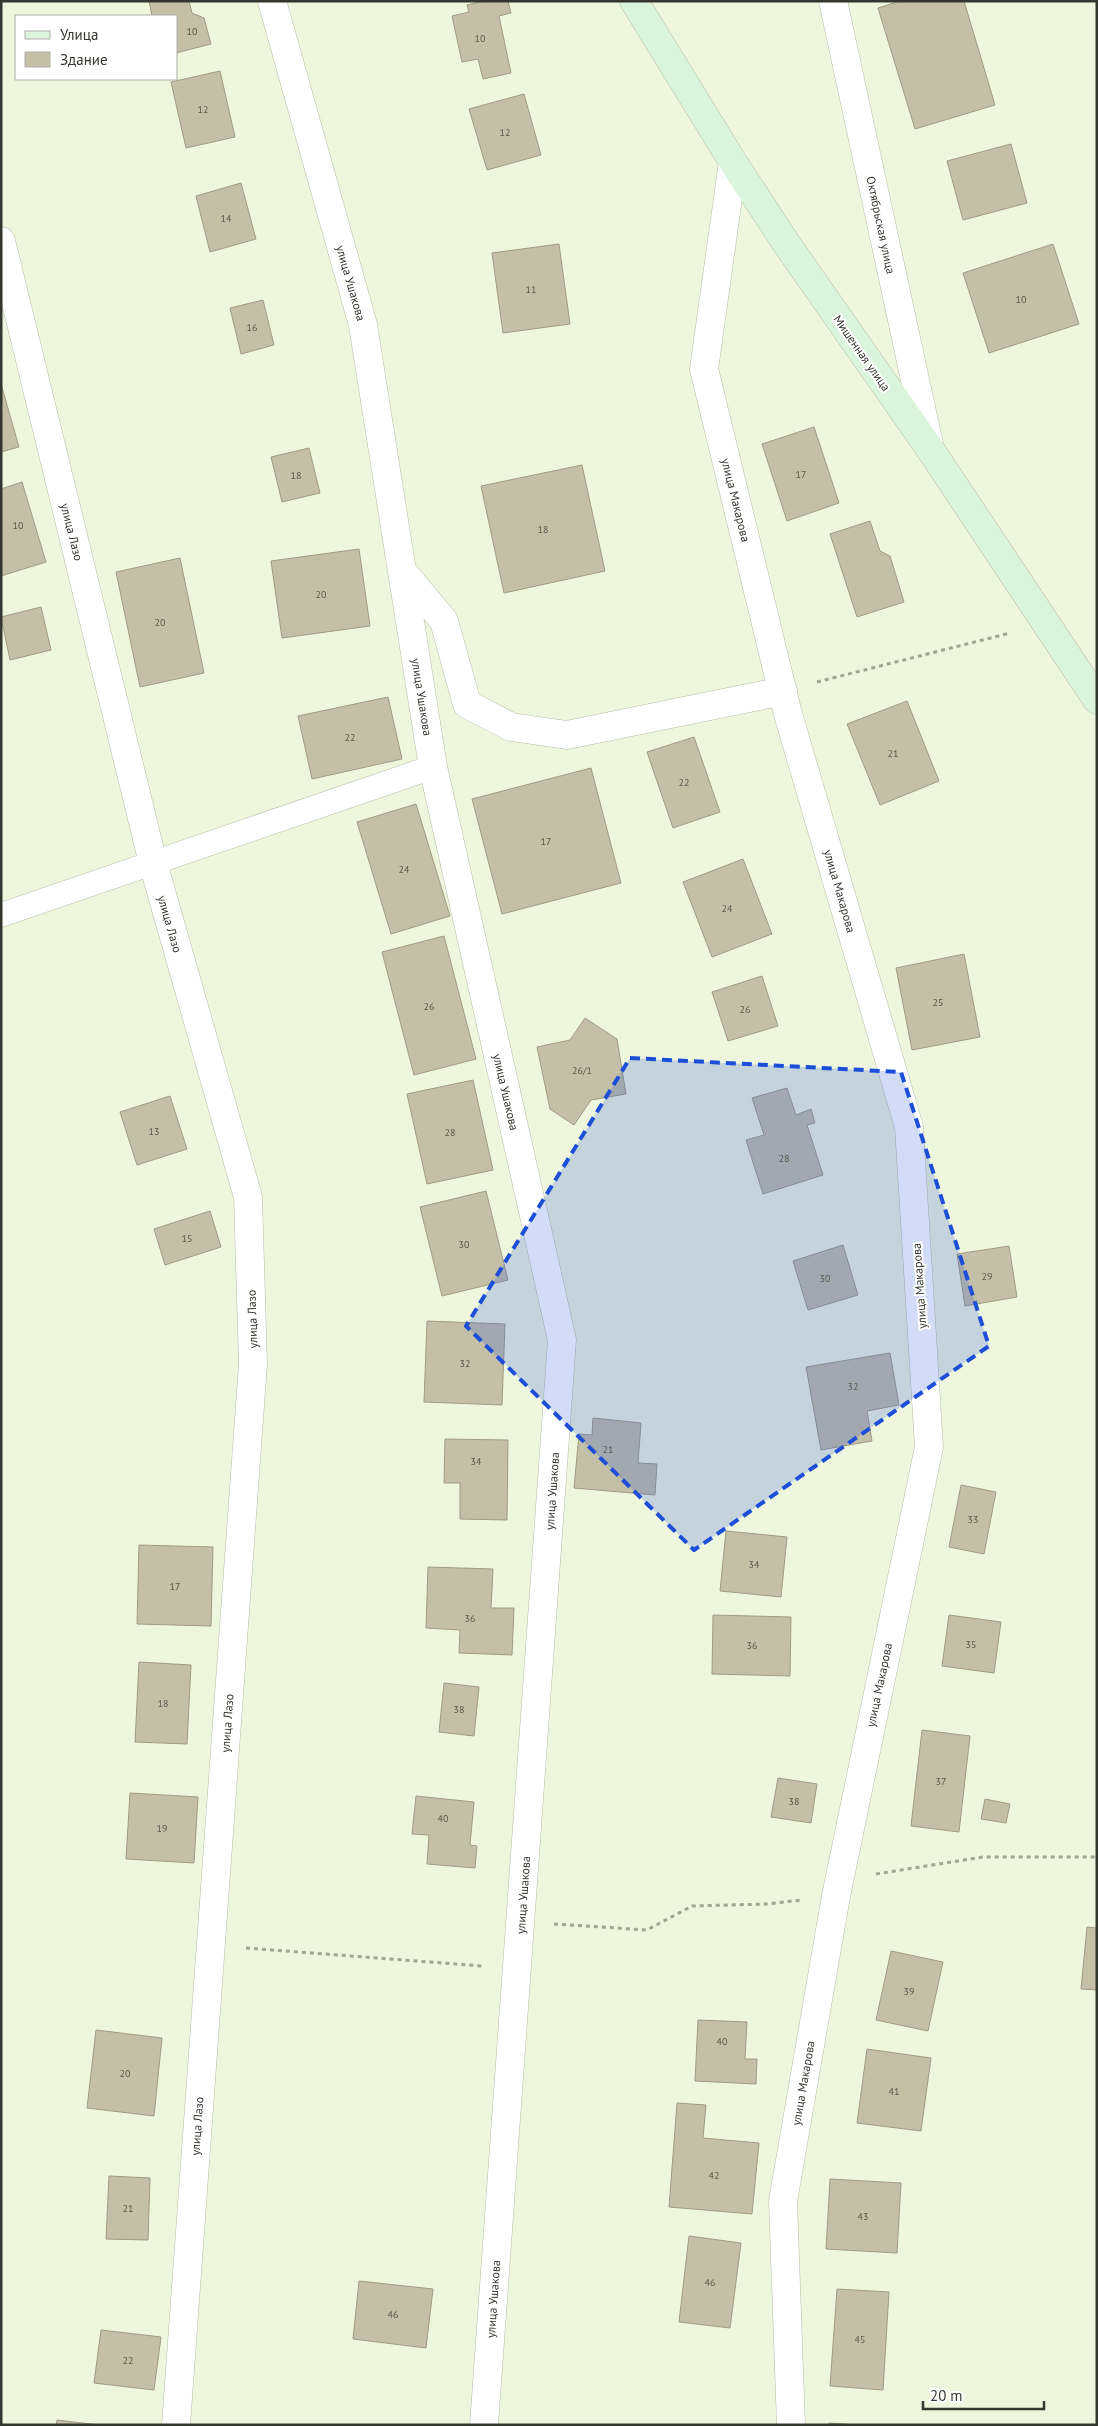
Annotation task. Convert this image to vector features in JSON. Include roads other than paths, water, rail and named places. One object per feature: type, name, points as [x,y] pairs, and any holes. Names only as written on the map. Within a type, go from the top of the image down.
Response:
[{"type":"main road","name":"Мишенная улица","points":[[634,1],[733,162],[835,315],[930,449],[1097,700]]},
{"type":"street","name":"улица Ушакова","points":[[272,1],[363,325],[433,767],[562,1340],[484,2425]]},
{"type":"street","name":"Октябрьская улица","points":[[833,1],[930,449]]},
{"type":"street","name":"улица Макарова","points":[[733,162],[704,369],[783,691],[909,1127],[929,1447],[838,1888],[782,2201],[791,2425]]},
{"type":"street","name":"улица Лазо","points":[[1,241],[153,863],[248,1197],[253,1364],[176,2425]]},
{"type":"street","points":[[402,572],[444,621],[468,704],[511,727],[567,735],[783,691]]},
{"type":"lane","points":[[1,915],[433,767]]}]
